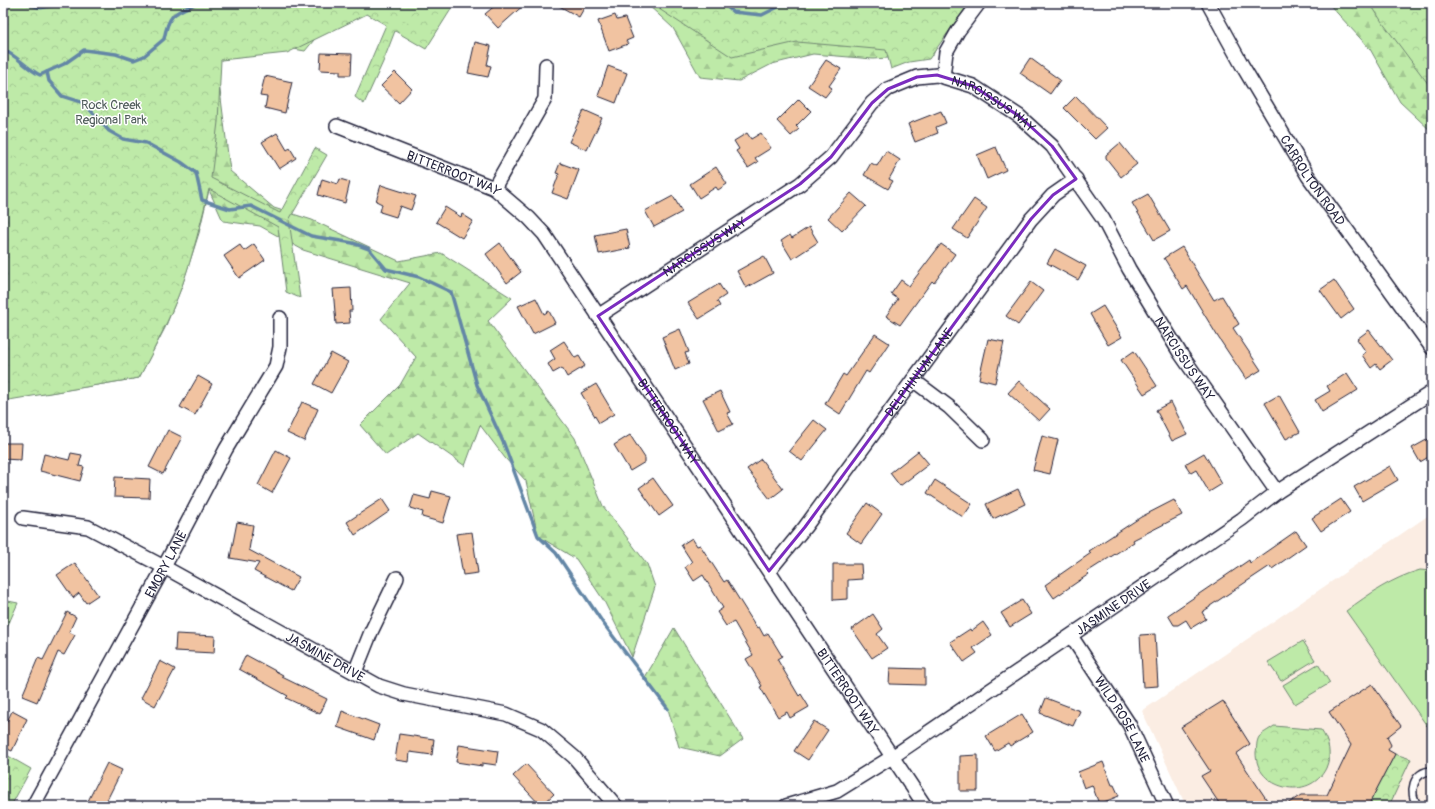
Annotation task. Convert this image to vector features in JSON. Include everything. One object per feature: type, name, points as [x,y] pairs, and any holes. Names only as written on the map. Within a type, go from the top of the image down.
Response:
[{"type":"street","points":[[942,77],[946,52],[958,31],[979,3]]},
{"type":"street","name":"CARROLTON ROAD","points":[[1208,3],[1242,65],[1308,176],[1432,348]]},
{"type":"street","points":[[494,188],[545,99],[546,65]]},
{"type":"street","name":"NARCISSUS WAY","points":[[598,316],[800,184],[831,157],[872,103],[888,90],[917,77],[942,77],[973,86],[1019,116],[1052,146],[1103,219],[1129,269],[1180,353],[1276,492]]},
{"type":"street","name":"BITTERROOT WAY","points":[[337,126],[494,188],[529,218],[544,234],[925,806]]},
{"type":"street","name":"DELPHINIUM LANE","points":[[769,571],[805,527],[1031,219],[1053,195],[1076,179]]},
{"type":"street","name":"EMORY LANE","points":[[34,806],[164,567],[226,449],[276,366],[280,346],[280,318]]},
{"type":"street","points":[[913,380],[949,407],[983,440]]},
{"type":"street","name":"JASMINE DRIVE","points":[[786,806],[838,791],[892,757],[1242,519],[1276,492],[1432,392]]},
{"type":"street","name":"JASMINE DRIVE","points":[[23,518],[88,527],[164,567],[379,686],[404,694],[506,714],[542,730],[574,757],[616,806]]},
{"type":"street","points":[[355,672],[370,632],[397,578]]},
{"type":"street","name":"WILD ROSE LANE","points":[[1071,636],[1129,724],[1167,806]]},
{"type":"lane","points":[[1418,806],[1412,793],[1414,784],[1422,773],[1432,771]]},
{"type":"highlighted area","points":[[937,75],[973,86],[1019,116],[1052,146],[1076,179],[1053,195],[1031,219],[805,527],[769,571],[598,316],[800,184],[831,157],[872,103],[888,89],[917,77]]},
{"type":"shaded area","points":[[1432,513],[1432,806],[1186,806],[1142,711]]},
{"type":"green space","name":"Rock Creek Regional Park","points":[[3,3],[344,3],[305,51],[266,44],[217,49],[218,74],[230,171],[274,208],[312,220],[399,261],[441,253],[512,298],[488,321],[575,438],[603,506],[647,564],[655,587],[632,657],[604,601],[576,559],[538,536],[526,481],[505,458],[480,425],[465,466],[418,433],[386,455],[360,425],[400,385],[416,357],[381,319],[410,283],[303,250],[260,226],[223,221],[209,190],[199,233],[182,286],[165,328],[139,378],[43,394],[3,396]]},
{"type":"green space","name":"Rock Creek Regional Park","points":[[3,3],[455,3],[426,49],[395,31],[364,104],[355,97],[386,25],[367,14],[287,53],[221,60],[218,122],[211,178],[280,213],[315,148],[327,155],[289,220],[300,298],[286,292],[278,227],[209,189],[200,226],[182,286],[162,333],[139,378],[3,401]]},
{"type":"green space","points":[[646,3],[963,3],[945,28],[933,55],[873,59],[813,54],[772,64],[739,81],[700,77],[673,28]]},
{"type":"green space","points":[[650,3],[969,3],[929,59],[909,62],[891,69],[886,50],[797,42],[732,57]]},
{"type":"green space","points":[[1328,3],[1432,3],[1432,132],[1400,102],[1370,49]]},
{"type":"green space","points":[[1370,3],[1432,3],[1432,89],[1382,22]]},
{"type":"green space","points":[[1420,570],[1432,571],[1432,722],[1427,726],[1346,611],[1390,582]]},
{"type":"green space","points":[[3,600],[18,603],[3,636]]},
{"type":"green space","points":[[674,628],[743,739],[720,756],[679,747],[668,709],[644,679]]},
{"type":"green space","points":[[1303,641],[1315,660],[1281,681],[1268,662]]},
{"type":"green space","points":[[1318,664],[1330,683],[1295,704],[1283,685]]},
{"type":"green space","points":[[1274,726],[1321,730],[1328,744],[1329,758],[1326,768],[1318,779],[1308,785],[1297,788],[1285,787],[1273,783],[1264,775],[1258,765],[1256,752],[1257,743],[1260,736]]},
{"type":"green space","points":[[3,753],[31,769],[11,806],[3,806]]},
{"type":"green space","points":[[1395,754],[1411,759],[1389,806],[1368,806]]},
{"type":"water","points":[[21,3],[99,3],[93,5],[67,4],[41,9]]},
{"type":"building","points":[[498,3],[526,3],[498,28],[485,14]]},
{"type":"building","points":[[554,3],[587,3],[579,17]]},
{"type":"building","points":[[615,15],[617,20],[625,18],[633,38],[626,41],[628,44],[609,51],[598,21]]},
{"type":"building","points":[[475,42],[491,46],[487,65],[491,66],[488,77],[468,73]]},
{"type":"building","points":[[321,53],[352,54],[351,75],[340,75],[340,71],[320,70]]},
{"type":"building","points":[[1030,58],[1060,80],[1050,94],[1020,73]]},
{"type":"building","points":[[826,60],[841,69],[829,86],[832,88],[825,97],[808,86]]},
{"type":"building","points":[[608,66],[627,73],[616,103],[598,96]]},
{"type":"building","points":[[395,72],[412,89],[399,103],[381,86]]},
{"type":"building","points":[[265,76],[292,82],[285,113],[265,108],[267,97],[260,96]]},
{"type":"building","points":[[1076,96],[1107,128],[1095,139],[1064,108]]},
{"type":"building","points":[[799,99],[811,111],[796,126],[799,129],[791,136],[777,121]]},
{"type":"building","points":[[584,110],[602,118],[587,150],[569,142]]},
{"type":"building","points":[[941,111],[946,123],[936,127],[938,133],[915,142],[908,124]]},
{"type":"building","points":[[277,133],[287,150],[290,148],[296,158],[279,169],[262,142]]},
{"type":"building","points":[[747,133],[751,139],[761,133],[771,148],[755,158],[758,162],[748,168],[736,151],[739,149],[734,141]]},
{"type":"building","points":[[1120,143],[1137,164],[1121,177],[1106,158],[1106,155]]},
{"type":"building","points":[[996,147],[1006,170],[987,179],[977,155]]},
{"type":"building","points":[[886,151],[900,160],[889,179],[893,181],[888,189],[864,175],[871,163],[877,166]]},
{"type":"building","points":[[560,163],[579,170],[568,199],[552,193],[559,174],[556,173]]},
{"type":"building","points":[[716,167],[727,184],[718,190],[716,187],[699,198],[690,184]]},
{"type":"building","points":[[322,179],[338,184],[340,179],[350,182],[345,203],[318,195]]},
{"type":"building","points":[[381,185],[416,196],[411,210],[400,206],[396,217],[380,212],[382,204],[376,201]]},
{"type":"building","points":[[851,193],[866,206],[842,231],[828,218]]},
{"type":"building","points":[[1148,194],[1170,231],[1154,240],[1132,203]]},
{"type":"building","points":[[673,196],[682,212],[654,227],[645,211]]},
{"type":"building","points":[[974,199],[987,208],[967,238],[953,229]]},
{"type":"building","points":[[445,207],[461,217],[462,214],[473,221],[462,238],[436,222]]},
{"type":"building","points":[[809,227],[818,242],[792,259],[781,241],[790,235],[792,238]]},
{"type":"building","points":[[626,229],[630,248],[599,254],[595,235]]},
{"type":"building","points":[[500,243],[521,272],[507,283],[486,254]]},
{"type":"building","points":[[254,244],[265,260],[239,278],[224,256],[240,245],[244,251]]},
{"type":"building","points":[[941,244],[955,254],[934,283],[932,281],[900,325],[886,316],[898,299],[891,294],[901,280],[909,286]]},
{"type":"building","points":[[1182,247],[1214,300],[1222,296],[1239,324],[1233,328],[1261,370],[1246,379],[1187,286],[1183,289],[1164,258]]},
{"type":"building","points":[[1055,249],[1086,266],[1078,280],[1047,263]]},
{"type":"building","points":[[764,256],[773,273],[746,288],[737,271]]},
{"type":"building","points":[[1334,280],[1354,309],[1341,319],[1320,290]]},
{"type":"building","points":[[1031,282],[1043,291],[1018,325],[1006,316]]},
{"type":"building","points":[[719,284],[726,295],[717,301],[720,306],[699,319],[688,303]]},
{"type":"building","points":[[351,288],[352,311],[349,311],[350,323],[336,324],[333,289]]},
{"type":"building","points":[[536,298],[544,314],[549,311],[555,323],[533,334],[518,306]]},
{"type":"building","points":[[1103,306],[1122,337],[1108,345],[1090,314]]},
{"type":"building","points":[[680,329],[689,352],[685,353],[689,364],[675,370],[662,337]]},
{"type":"building","points":[[1369,330],[1392,360],[1380,369],[1376,364],[1371,368],[1362,355],[1366,352],[1357,339]]},
{"type":"building","points":[[875,334],[889,343],[869,373],[866,371],[840,414],[825,404],[843,374],[846,376]]},
{"type":"building","points":[[988,339],[1004,342],[995,383],[979,379]]},
{"type":"building","points":[[564,341],[575,358],[579,356],[585,366],[567,377],[562,368],[553,373],[548,364],[555,359],[550,350]]},
{"type":"building","points":[[1134,351],[1157,386],[1144,394],[1121,360]]},
{"type":"building","points":[[331,353],[348,362],[331,393],[314,384]]},
{"type":"building","points":[[1347,373],[1358,390],[1322,412],[1315,400],[1330,391],[1327,386]]},
{"type":"building","points":[[198,376],[212,384],[195,415],[180,407]]},
{"type":"building","points":[[1019,381],[1050,409],[1039,421],[1008,393]]},
{"type":"building","points":[[596,384],[614,414],[599,423],[581,393]]},
{"type":"building","points":[[720,391],[730,412],[727,413],[733,424],[719,431],[703,399]]},
{"type":"building","points":[[1279,395],[1300,432],[1286,439],[1265,403]]},
{"type":"building","points":[[302,402],[318,409],[304,441],[287,433]]},
{"type":"building","points":[[1171,402],[1187,434],[1172,441],[1156,410]]},
{"type":"building","points":[[814,420],[827,430],[802,461],[789,451]]},
{"type":"building","points":[[168,430],[182,437],[163,474],[149,467]]},
{"type":"building","points":[[630,435],[645,458],[645,462],[630,471],[614,445]]},
{"type":"building","points":[[1042,436],[1058,440],[1050,474],[1033,470]]},
{"type":"building","points":[[1432,437],[1432,455],[1420,462],[1412,448]]},
{"type":"building","points":[[3,443],[22,443],[21,460],[3,459]]},
{"type":"building","points":[[276,450],[291,458],[272,493],[258,485]]},
{"type":"building","points":[[918,451],[929,464],[900,486],[890,473]]},
{"type":"building","points":[[71,453],[82,455],[79,466],[84,467],[80,481],[40,471],[44,454],[69,460]]},
{"type":"building","points":[[1204,453],[1222,484],[1209,492],[1196,470],[1191,473],[1185,464]]},
{"type":"building","points":[[761,459],[783,489],[770,499],[747,469]]},
{"type":"building","points":[[1390,466],[1398,480],[1362,501],[1354,487]]},
{"type":"building","points":[[115,477],[150,479],[149,498],[114,497]]},
{"type":"building","points":[[653,478],[673,506],[659,516],[639,488]]},
{"type":"building","points":[[935,480],[972,504],[963,517],[927,493]]},
{"type":"building","points":[[1018,489],[1025,504],[993,519],[986,504]]},
{"type":"building","points":[[432,491],[451,496],[443,523],[422,517],[423,512],[410,508],[414,495],[430,499]]},
{"type":"building","points":[[382,499],[390,511],[355,535],[347,522]]},
{"type":"building","points":[[1341,499],[1350,512],[1321,531],[1312,518]]},
{"type":"building","points":[[1174,500],[1182,515],[1133,540],[1134,542],[1087,572],[1089,574],[1054,598],[1045,585],[1091,553],[1089,551],[1141,517]]},
{"type":"building","points":[[867,503],[882,514],[861,544],[846,533]]},
{"type":"building","points":[[237,522],[253,525],[249,550],[299,577],[291,591],[254,571],[259,563],[230,558]]},
{"type":"building","points":[[1296,531],[1306,545],[1272,569],[1270,566],[1210,606],[1202,612],[1206,619],[1191,628],[1186,620],[1178,625],[1174,625],[1168,615],[1249,560],[1250,563]]},
{"type":"building","points":[[472,532],[478,573],[463,575],[456,534]]},
{"type":"building","points":[[692,538],[697,546],[700,545],[724,582],[727,580],[757,628],[759,627],[764,636],[768,633],[782,656],[777,659],[799,696],[801,694],[809,707],[790,718],[787,712],[778,717],[760,687],[762,686],[746,659],[753,655],[734,622],[726,626],[717,612],[723,608],[703,575],[694,581],[685,567],[692,562],[681,545]]},
{"type":"building","points":[[75,563],[98,595],[86,603],[79,593],[73,598],[57,575]]},
{"type":"building","points":[[833,564],[861,564],[862,579],[848,580],[848,599],[833,600]]},
{"type":"building","points":[[1022,600],[1031,614],[1010,627],[1001,613]]},
{"type":"building","points":[[67,612],[76,617],[69,632],[75,635],[64,655],[58,652],[37,702],[22,696],[38,658],[43,660]]},
{"type":"building","points":[[873,614],[883,629],[877,634],[887,648],[872,658],[852,629]]},
{"type":"building","points":[[983,622],[992,635],[973,648],[977,653],[964,662],[950,642],[970,629],[971,631]]},
{"type":"building","points":[[176,634],[215,636],[214,653],[175,651]]},
{"type":"building","points":[[1155,634],[1158,686],[1143,687],[1140,635]]},
{"type":"building","points":[[246,655],[283,675],[282,677],[327,699],[320,714],[286,698],[288,696],[239,669]]},
{"type":"building","points":[[160,661],[175,669],[155,706],[141,698]]},
{"type":"building","points":[[890,668],[925,669],[925,685],[889,684]]},
{"type":"building","points":[[1372,684],[1401,726],[1387,737],[1391,745],[1388,750],[1395,754],[1368,806],[1284,806],[1301,795],[1327,795],[1351,745],[1329,712]]},
{"type":"building","points":[[1046,698],[1080,711],[1073,726],[1040,713]]},
{"type":"building","points":[[1223,701],[1250,744],[1236,754],[1271,806],[1221,806],[1201,776],[1210,771],[1181,727]]},
{"type":"building","points":[[12,711],[27,719],[12,751],[3,747],[3,730]]},
{"type":"building","points":[[342,711],[379,725],[374,740],[337,727]]},
{"type":"building","points":[[1022,714],[1033,732],[1010,746],[1008,743],[995,751],[986,736]]},
{"type":"building","points":[[814,721],[828,730],[808,760],[794,751]]},
{"type":"building","points":[[399,734],[434,739],[432,755],[410,752],[409,762],[395,760]]},
{"type":"building","points":[[459,745],[498,751],[496,765],[482,763],[482,766],[456,762]]},
{"type":"building","points":[[978,755],[978,791],[960,791],[960,756]]},
{"type":"building","points":[[1103,762],[1112,785],[1114,785],[1119,796],[1099,804],[1092,785],[1084,788],[1078,772]]},
{"type":"building","points":[[107,763],[122,770],[104,806],[99,806],[88,801]]},
{"type":"building","points":[[526,764],[554,794],[541,806],[513,776]]},
{"type":"waterway","points":[[3,50],[13,55],[40,75],[64,64],[84,50],[116,54],[134,60],[144,56],[164,39],[168,24],[174,15],[197,3]]},
{"type":"waterway","points":[[724,3],[733,12],[762,15],[778,7],[781,3]]},
{"type":"waterway","points":[[47,72],[49,81],[62,96],[84,103],[109,131],[123,139],[146,143],[181,162],[196,173],[202,200],[230,209],[251,206],[311,236],[353,243],[369,249],[386,269],[419,277],[451,292],[477,385],[504,444],[538,536],[556,553],[603,623],[668,709]]}]
